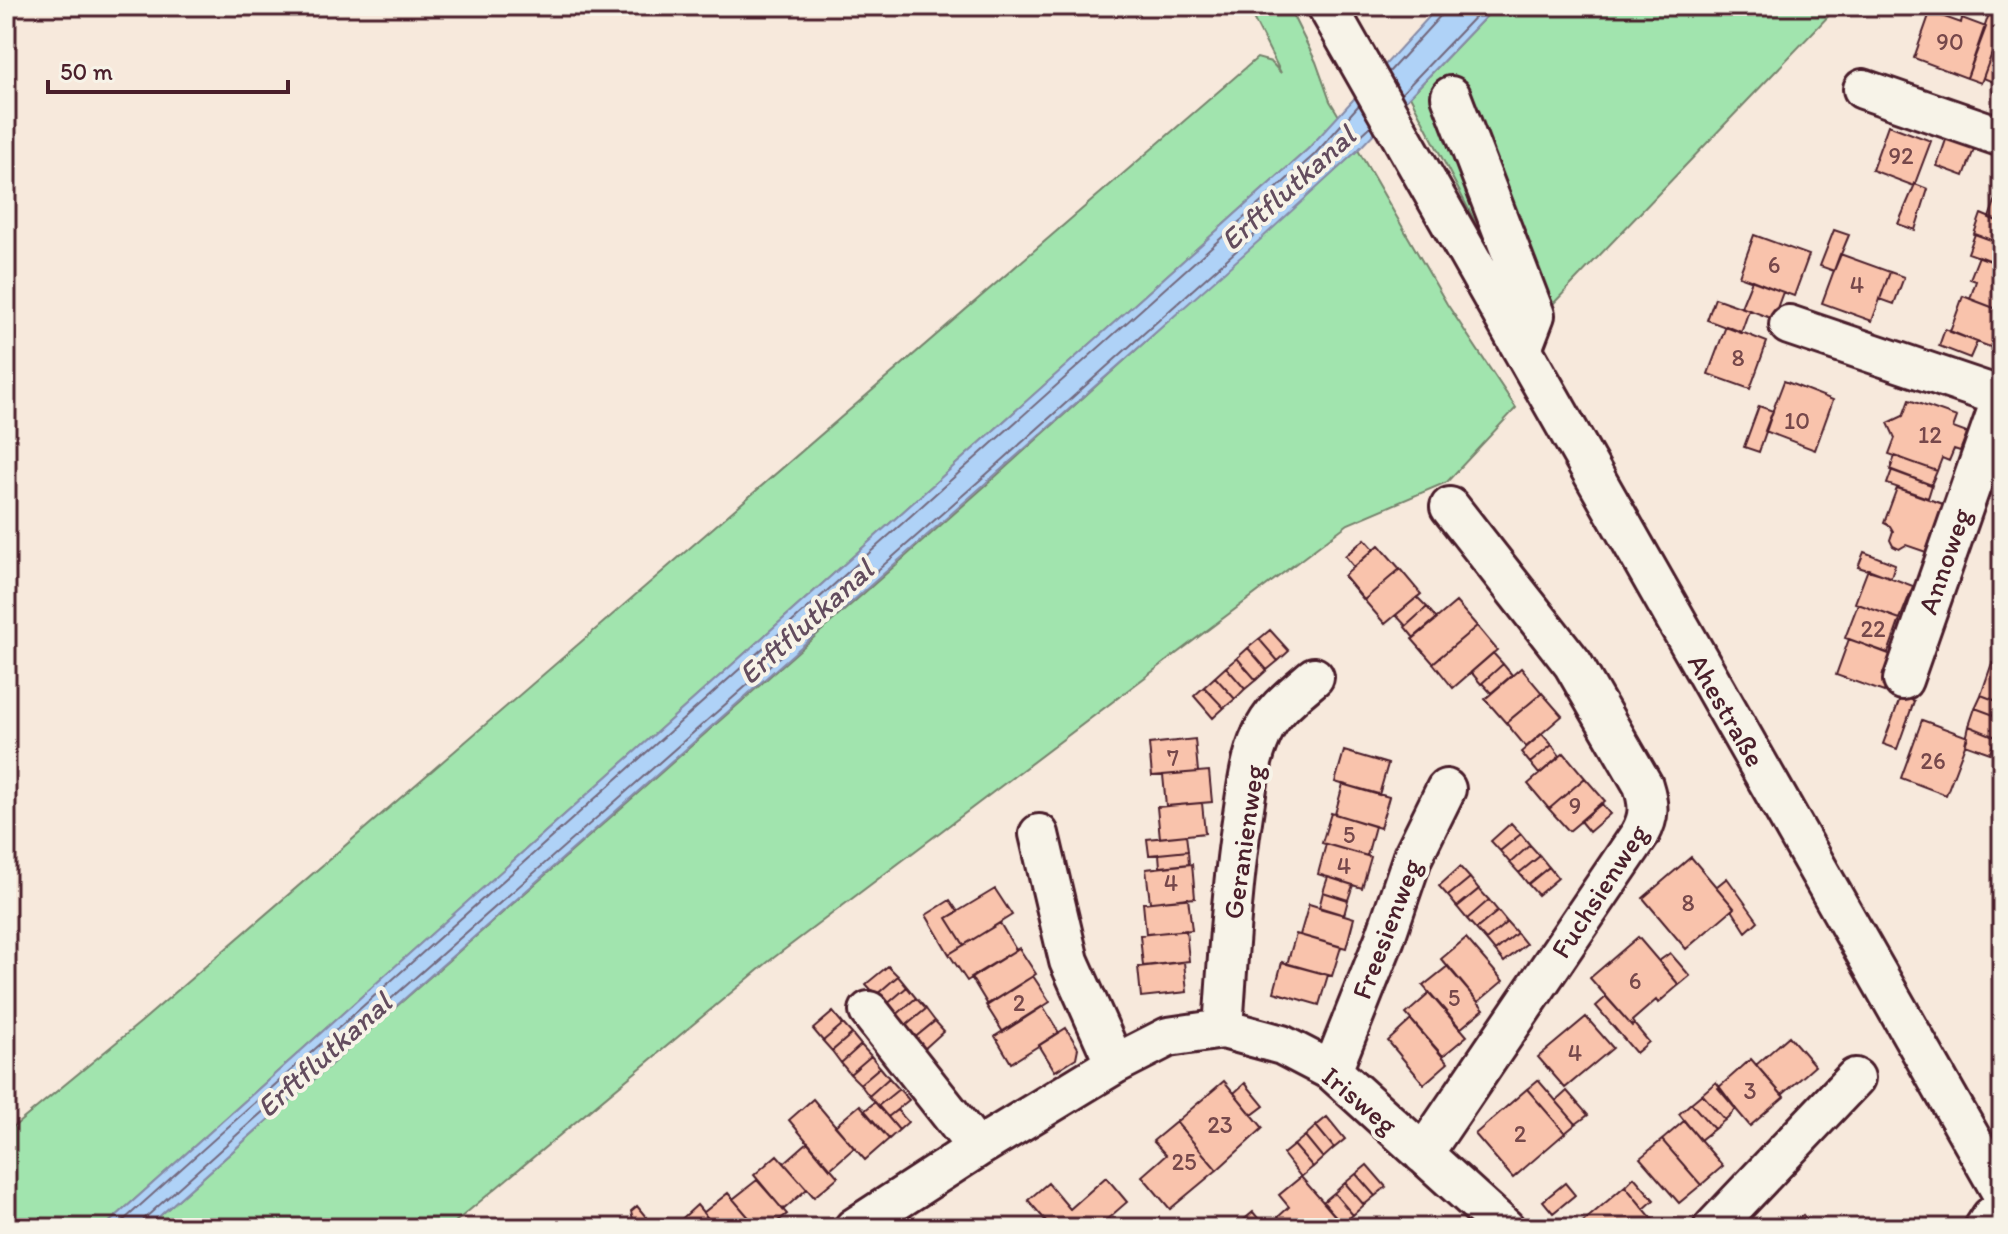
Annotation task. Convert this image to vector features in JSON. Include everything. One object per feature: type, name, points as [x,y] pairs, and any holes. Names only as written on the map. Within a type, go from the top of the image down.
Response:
[{"type":"street","name":"Ahestraße","points":[[1327,6],[2002,1193]]},
{"type":"street","points":[[1863,89],[2002,137]]},
{"type":"street","points":[[1451,96],[1535,315],[1522,349]]},
{"type":"street","points":[[1789,325],[2002,397]]},
{"type":"street","name":"Annoweg","points":[[1903,680],[2002,397]]},
{"type":"street","name":"Fuchsienweg","points":[[1423,1154],[1640,834],[1647,821],[1649,805],[1643,785],[1573,664],[1450,507]]},
{"type":"street","name":"Geranienweg","points":[[1223,1029],[1232,897],[1254,757],[1261,735],[1274,713],[1314,677]]},
{"type":"street","name":"Freesienweg","points":[[1332,1071],[1385,938],[1413,856],[1446,789]]},
{"type":"street","points":[[1039,834],[1069,961],[1115,1064]]},
{"type":"street","points":[[869,1011],[977,1148]]},
{"type":"street","name":"Irisweg","points":[[854,1228],[1115,1064],[1168,1037],[1223,1029],[1282,1045],[1332,1071],[1505,1228]]},
{"type":"street","points":[[1713,1228],[1855,1078]]},
{"type":"street","points":[[1984,1228],[2002,1208]]},
{"type":"green space","points":[[1247,6],[1288,6],[1316,62],[1330,101],[1339,116],[1308,149],[103,1228],[6,1228],[6,1133],[141,1022],[1257,58],[1271,62],[1281,73]]},
{"type":"green space","points":[[1496,6],[1838,6],[1530,328],[1410,96]]},
{"type":"green space","points":[[1358,150],[1447,304],[1516,408],[1447,482],[1348,524],[768,962],[448,1228],[146,1228],[984,487]]},
{"type":"water","name":"Erftflutkanal","points":[[1439,6],[1496,6],[1358,150],[1261,239],[146,1228],[103,1228],[1308,149]]},
{"type":"building","points":[[1932,7],[1935,8],[1933,13],[1961,23],[1962,18],[1986,27],[1967,78],[1914,58]]},
{"type":"building","points":[[1989,14],[2002,19],[2002,26],[1981,83],[1967,78]]},
{"type":"building","points":[[1996,42],[2002,44],[2002,68],[1996,83],[1983,78]]},
{"type":"building","points":[[2002,68],[2002,95],[1993,92]]},
{"type":"building","points":[[1888,125],[1931,141],[1914,186],[1872,170]]},
{"type":"building","points":[[1948,134],[1976,144],[1964,176],[1937,166]]},
{"type":"building","points":[[2002,182],[2002,223],[1989,218]]},
{"type":"building","points":[[1915,184],[1928,189],[1915,230],[1898,224]]},
{"type":"building","points":[[1981,214],[2002,223],[2002,244],[1974,234]]},
{"type":"building","points":[[1834,230],[1849,235],[1834,271],[1820,266]]},
{"type":"building","points":[[1975,234],[2002,244],[2002,265],[1968,253]]},
{"type":"building","points":[[1754,235],[1809,255],[1794,296],[1739,276]]},
{"type":"building","points":[[1840,254],[1890,272],[1872,321],[1822,303]]},
{"type":"building","points":[[1979,256],[2002,265],[2002,311],[1970,299],[1976,281],[1970,279]]},
{"type":"building","points":[[1890,272],[1904,277],[1894,304],[1880,299]]},
{"type":"building","points":[[1752,280],[1783,292],[1773,319],[1741,307]]},
{"type":"building","points":[[1963,296],[2002,311],[2001,351],[1950,332]]},
{"type":"building","points":[[1715,298],[1749,310],[1741,333],[1707,320]]},
{"type":"building","points":[[1726,326],[1767,342],[1750,389],[1708,374]]},
{"type":"building","points":[[1945,329],[1977,342],[1970,358],[1939,346]]},
{"type":"building","points":[[1784,381],[1833,400],[1815,450],[1765,431]]},
{"type":"building","points":[[1909,400],[1957,417],[1953,428],[1967,433],[1960,451],[1954,449],[1949,461],[1942,458],[1937,471],[1889,454],[1895,438],[1888,423],[1903,416]]},
{"type":"building","points":[[1759,406],[1773,411],[1759,452],[1744,447]]},
{"type":"building","points":[[1895,456],[1937,471],[1931,485],[1890,470]]},
{"type":"building","points":[[1892,470],[1932,485],[1928,498],[1887,484]]},
{"type":"building","points":[[1897,488],[1943,504],[1926,552],[1906,545],[1899,549],[1890,540],[1893,531],[1884,523]]},
{"type":"building","points":[[1365,539],[1374,549],[1354,567],[1345,556]]},
{"type":"building","points":[[1379,545],[1400,569],[1364,600],[1344,576]]},
{"type":"building","points":[[1864,552],[1895,564],[1891,577],[1858,567]]},
{"type":"building","points":[[1400,569],[1421,594],[1385,624],[1364,600]]},
{"type":"building","points":[[1868,569],[1913,586],[1900,619],[1855,603]]},
{"type":"building","points":[[1417,597],[1427,607],[1406,626],[1396,615]]},
{"type":"building","points":[[1456,602],[1477,626],[1433,663],[1412,639]]},
{"type":"building","points":[[1858,604],[1900,619],[1888,653],[1845,638]]},
{"type":"building","points":[[1427,607],[1437,619],[1414,638],[1405,627]]},
{"type":"building","points":[[1477,626],[1497,650],[1453,688],[1433,663]]},
{"type":"building","points":[[1270,630],[1289,651],[1278,661],[1259,639]]},
{"type":"building","points":[[1259,639],[1278,661],[1267,670],[1248,648]]},
{"type":"building","points":[[1849,639],[1897,657],[1884,692],[1836,675]]},
{"type":"building","points":[[1248,648],[1267,670],[1256,680],[1237,658]]},
{"type":"building","points":[[1493,653],[1503,664],[1481,684],[1471,672]]},
{"type":"building","points":[[1237,658],[1256,680],[1245,689],[1226,667]]},
{"type":"building","points":[[1992,663],[2002,667],[2002,703],[1981,695]]},
{"type":"building","points":[[1503,664],[1512,675],[1491,693],[1482,683]]},
{"type":"building","points":[[1226,667],[1245,689],[1235,699],[1215,677]]},
{"type":"building","points":[[1521,668],[1542,693],[1506,723],[1485,699]]},
{"type":"building","points":[[1215,677],[1235,699],[1224,708],[1204,687]]},
{"type":"building","points":[[1204,687],[1224,708],[1213,718],[1194,696]]},
{"type":"building","points":[[1542,693],[1562,716],[1526,747],[1506,723]]},
{"type":"building","points":[[1981,695],[2002,703],[2002,718],[1975,708]]},
{"type":"building","points":[[1901,696],[1914,701],[1897,749],[1883,744]]},
{"type":"building","points":[[1975,708],[2002,718],[1996,737],[1969,726]]},
{"type":"building","points":[[1922,720],[1968,737],[1946,795],[1901,778]]},
{"type":"building","points":[[1969,726],[1996,737],[1990,753],[1965,744]]},
{"type":"building","points":[[1542,734],[1552,745],[1530,763],[1521,752]]},
{"type":"building","points":[[1195,739],[1198,772],[1152,776],[1149,744]]},
{"type":"building","points":[[1552,745],[1560,756],[1539,774],[1530,763]]},
{"type":"building","points":[[1344,751],[1388,764],[1379,795],[1335,782]]},
{"type":"building","points":[[1564,753],[1585,778],[1549,809],[1528,784]]},
{"type":"building","points":[[1209,771],[1212,802],[1166,806],[1163,775]]},
{"type":"building","points":[[1585,778],[1605,801],[1569,831],[1549,809]]},
{"type":"building","points":[[1343,784],[1389,797],[1380,828],[1335,814]]},
{"type":"building","points":[[1202,803],[1205,833],[1160,838],[1157,807]]},
{"type":"building","points":[[1601,803],[1610,814],[1589,832],[1580,821]]},
{"type":"building","points":[[1331,813],[1375,826],[1367,856],[1322,843]]},
{"type":"building","points":[[1511,823],[1521,834],[1500,851],[1491,841]]},
{"type":"building","points":[[1521,834],[1530,845],[1510,863],[1500,851]]},
{"type":"building","points":[[1186,835],[1188,851],[1149,855],[1147,839]]},
{"type":"building","points":[[1326,844],[1371,857],[1362,888],[1318,874]]},
{"type":"building","points":[[1530,845],[1540,856],[1519,873],[1510,863]]},
{"type":"building","points":[[1188,851],[1189,864],[1160,867],[1159,854]]},
{"type":"building","points":[[1540,856],[1549,867],[1528,884],[1519,873]]},
{"type":"building","points":[[1691,857],[1734,908],[1686,949],[1643,898]]},
{"type":"building","points":[[1192,864],[1195,898],[1150,902],[1146,869]]},
{"type":"building","points":[[1460,867],[1470,878],[1448,896],[1439,886]]},
{"type":"building","points":[[1549,867],[1558,878],[1538,895],[1528,884]]},
{"type":"building","points":[[1328,877],[1353,885],[1348,900],[1323,892]]},
{"type":"building","points":[[1470,878],[1479,889],[1457,907],[1448,896]]},
{"type":"building","points":[[1727,878],[1758,921],[1746,932],[1732,910],[1734,908],[1716,887]]},
{"type":"building","points":[[995,889],[1012,915],[964,945],[947,918]]},
{"type":"building","points":[[1479,889],[1489,900],[1467,919],[1457,907]]},
{"type":"building","points":[[1323,892],[1348,900],[1344,915],[1319,908]]},
{"type":"building","points":[[1188,898],[1192,930],[1146,934],[1143,903]]},
{"type":"building","points":[[950,900],[958,912],[947,918],[964,945],[949,954],[926,915]]},
{"type":"building","points":[[1489,900],[1498,911],[1476,929],[1467,919]]},
{"type":"building","points":[[1309,904],[1354,918],[1346,948],[1300,935]]},
{"type":"building","points":[[1498,911],[1507,922],[1486,940],[1476,929]]},
{"type":"building","points":[[1507,922],[1517,933],[1495,951],[1486,940]]},
{"type":"building","points":[[1000,923],[1016,950],[967,981],[949,954]]},
{"type":"building","points":[[1186,930],[1189,961],[1143,966],[1140,935]]},
{"type":"building","points":[[1517,933],[1526,944],[1504,962],[1495,951]]},
{"type":"building","points":[[1296,934],[1341,947],[1332,976],[1287,964]]},
{"type":"building","points":[[1638,937],[1679,985],[1658,1003],[1656,1000],[1632,1021],[1632,1026],[1590,978]]},
{"type":"building","points":[[1466,938],[1503,981],[1478,1002],[1441,959]]},
{"type":"building","points":[[1019,948],[1036,974],[988,1005],[971,977]]},
{"type":"building","points":[[1670,953],[1690,976],[1679,985],[1659,961]]},
{"type":"building","points":[[1184,962],[1187,992],[1141,997],[1138,967]]},
{"type":"building","points":[[1282,962],[1328,975],[1319,1005],[1274,992]]},
{"type":"building","points":[[888,966],[898,976],[876,995],[866,984]]},
{"type":"building","points":[[1448,966],[1484,1009],[1460,1029],[1423,986]]},
{"type":"building","points":[[898,976],[907,987],[885,1006],[876,995]]},
{"type":"building","points":[[1033,976],[1050,1002],[1003,1032],[986,1005]]},
{"type":"building","points":[[907,987],[916,998],[894,1017],[885,1006]]},
{"type":"building","points":[[1430,993],[1467,1036],[1443,1056],[1406,1014]]},
{"type":"building","points":[[1606,997],[1649,1042],[1636,1053],[1596,1006]]},
{"type":"building","points":[[916,998],[926,1009],[903,1028],[894,1017]]},
{"type":"building","points":[[1043,1006],[1059,1033],[1011,1063],[995,1036]]},
{"type":"building","points":[[926,1009],[935,1021],[913,1039],[903,1028]]},
{"type":"building","points":[[833,1012],[843,1024],[823,1041],[813,1029]]},
{"type":"building","points":[[1586,1017],[1613,1048],[1565,1088],[1538,1057]]},
{"type":"building","points":[[1411,1020],[1448,1063],[1424,1084],[1388,1041]]},
{"type":"building","points":[[935,1021],[944,1031],[923,1050],[913,1039]]},
{"type":"building","points":[[843,1024],[852,1034],[832,1051],[823,1041]]},
{"type":"building","points":[[1066,1028],[1078,1048],[1076,1058],[1055,1071],[1039,1045]]},
{"type":"building","points":[[852,1034],[861,1045],[841,1063],[832,1051]]},
{"type":"building","points":[[1789,1036],[1815,1066],[1782,1095],[1756,1065]]},
{"type":"building","points":[[861,1045],[871,1056],[850,1074],[841,1063]]},
{"type":"building","points":[[871,1056],[880,1067],[860,1084],[850,1074]]},
{"type":"building","points":[[1751,1059],[1784,1097],[1750,1126],[1718,1088]]},
{"type":"building","points":[[880,1067],[889,1078],[869,1096],[860,1084]]},
{"type":"building","points":[[889,1078],[899,1089],[878,1106],[869,1096]]},
{"type":"building","points":[[1538,1080],[1576,1124],[1565,1133],[1527,1089]]},
{"type":"building","points":[[1224,1081],[1263,1128],[1217,1170],[1176,1122]]},
{"type":"building","points":[[1716,1082],[1736,1109],[1725,1120],[1702,1094]]},
{"type":"building","points":[[1245,1083],[1264,1106],[1252,1115],[1234,1093]]},
{"type":"building","points":[[899,1089],[909,1100],[888,1117],[878,1106]]},
{"type":"building","points":[[1527,1089],[1565,1133],[1513,1178],[1475,1134]]},
{"type":"building","points":[[1567,1091],[1588,1115],[1576,1124],[1556,1101]]},
{"type":"building","points":[[1702,1094],[1725,1120],[1714,1129],[1691,1103]]},
{"type":"building","points":[[813,1099],[854,1148],[830,1169],[789,1120]]},
{"type":"building","points":[[875,1102],[899,1130],[889,1139],[864,1111]]},
{"type":"building","points":[[1691,1103],[1714,1129],[1700,1140],[1679,1114]]},
{"type":"building","points":[[860,1105],[889,1139],[865,1160],[835,1126]]},
{"type":"building","points":[[897,1110],[908,1122],[899,1130],[888,1117]]},
{"type":"building","points":[[1327,1117],[1345,1139],[1334,1148],[1316,1126]]},
{"type":"building","points":[[1684,1121],[1723,1166],[1701,1185],[1662,1140]]},
{"type":"building","points":[[1176,1122],[1217,1170],[1170,1209],[1142,1176],[1166,1155],[1153,1141]]},
{"type":"building","points":[[1316,1126],[1334,1148],[1323,1158],[1305,1136]]},
{"type":"building","points":[[1305,1136],[1323,1158],[1313,1167],[1294,1145]]},
{"type":"building","points":[[1662,1140],[1701,1185],[1679,1203],[1640,1158]]},
{"type":"building","points":[[808,1142],[838,1177],[814,1197],[784,1163]]},
{"type":"building","points":[[1294,1145],[1313,1167],[1301,1177],[1283,1154]]},
{"type":"building","points":[[777,1155],[807,1189],[783,1210],[754,1175]]},
{"type":"building","points":[[1367,1165],[1386,1187],[1375,1196],[1356,1174]]},
{"type":"building","points":[[1356,1174],[1375,1196],[1364,1205],[1345,1183]]},
{"type":"building","points":[[1106,1177],[1127,1202],[1097,1228],[1052,1228],[1028,1200],[1048,1183],[1070,1209]]},
{"type":"building","points":[[1301,1177],[1339,1220],[1330,1228],[1266,1228],[1289,1207],[1279,1195]]},
{"type":"building","points":[[1634,1177],[1654,1200],[1644,1209],[1625,1186]]},
{"type":"building","points":[[757,1180],[787,1214],[769,1228],[758,1228],[733,1199]]},
{"type":"building","points":[[1345,1183],[1364,1205],[1353,1215],[1334,1193]]},
{"type":"building","points":[[1565,1183],[1575,1195],[1553,1213],[1543,1201]]},
{"type":"building","points":[[1625,1186],[1660,1228],[1577,1227]]},
{"type":"building","points":[[728,1193],[757,1227],[716,1228],[703,1213]]},
{"type":"building","points":[[1334,1193],[1353,1215],[1342,1224],[1323,1202]]},
{"type":"building","points":[[697,1205],[716,1228],[674,1226]]},
{"type":"building","points":[[637,1206],[655,1228],[632,1228],[627,1223],[633,1219],[631,1211]]},
{"type":"building","points":[[1253,1212],[1266,1228],[1234,1228]]},
{"type":"building","points":[[1803,1215],[1814,1228],[1788,1228]]},
{"type":"building","points":[[668,1219],[676,1228],[656,1228]]}]
